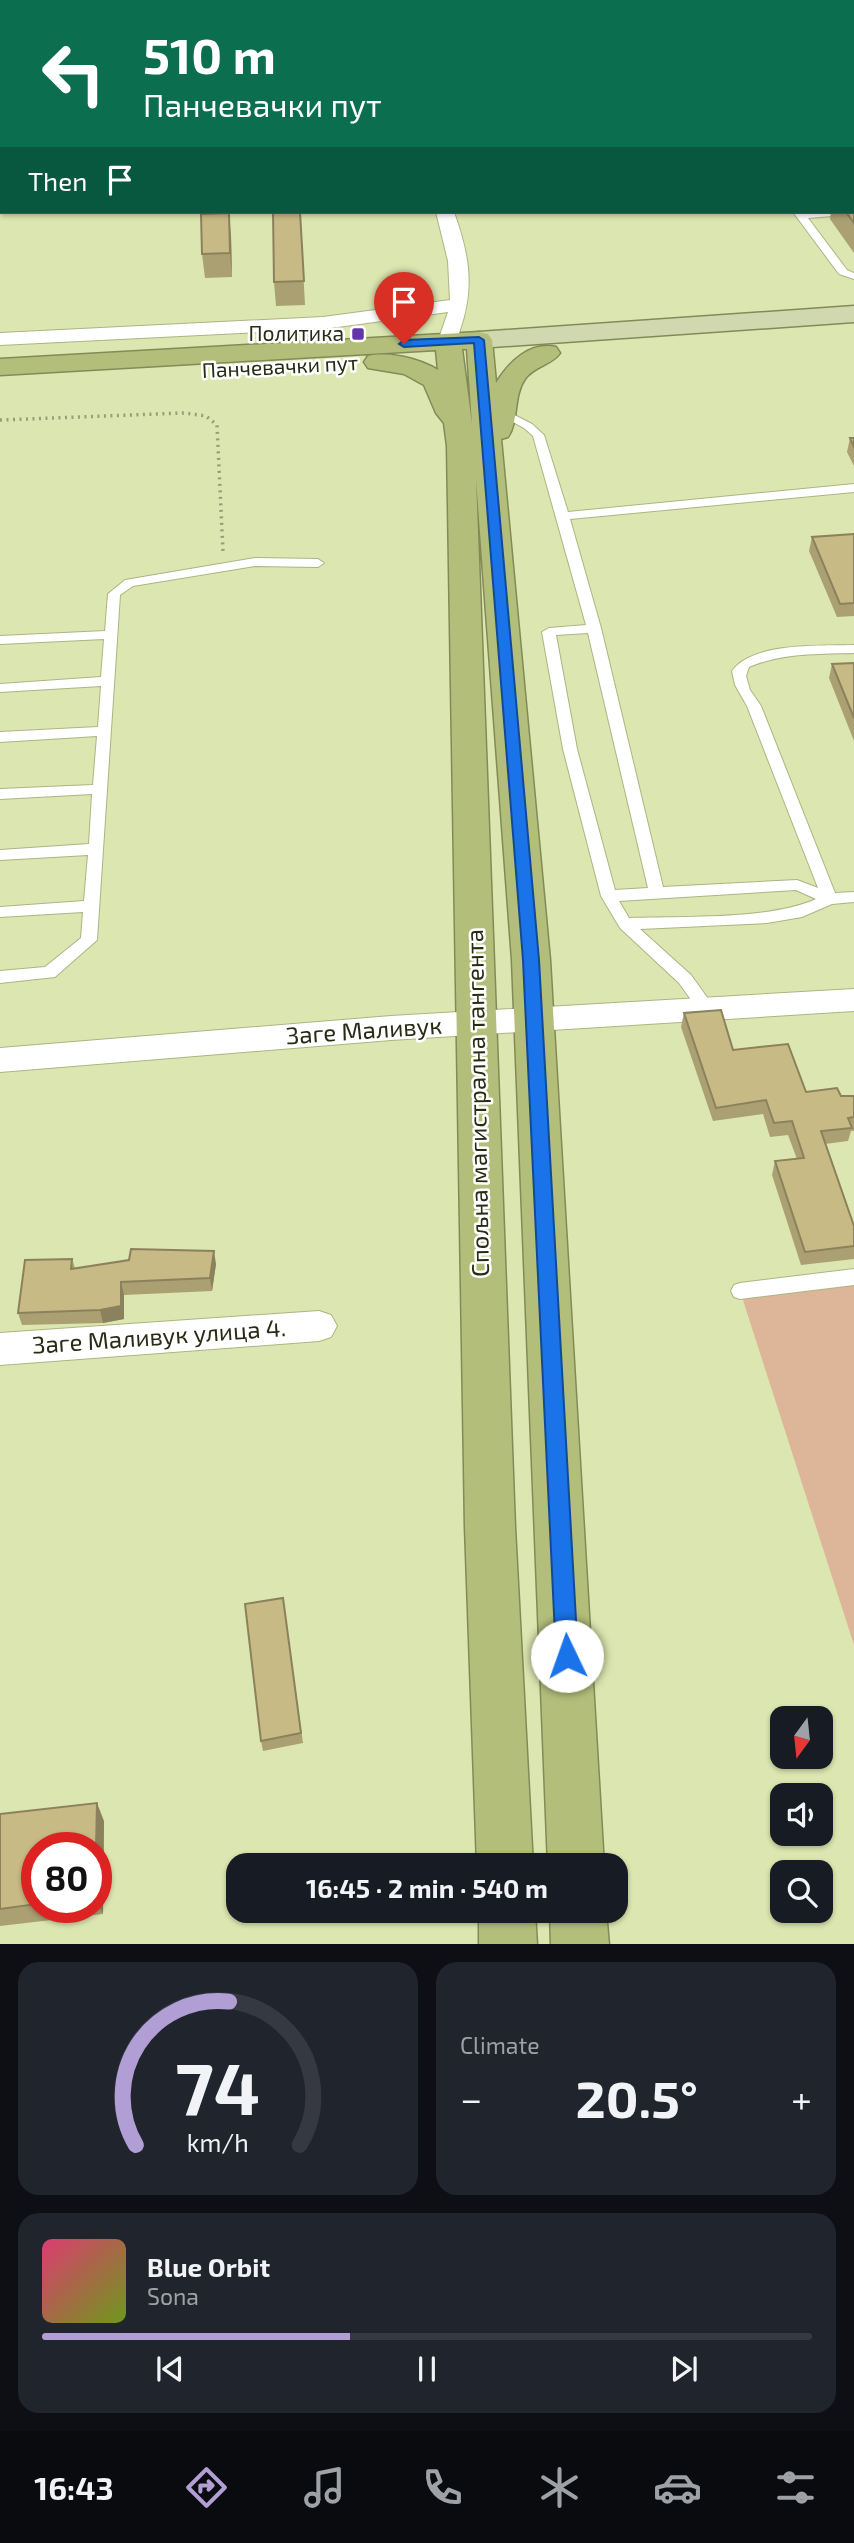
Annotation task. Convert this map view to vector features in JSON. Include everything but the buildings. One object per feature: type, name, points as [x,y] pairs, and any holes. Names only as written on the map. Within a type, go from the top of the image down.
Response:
[{"type":"highway","name":"Панчевачки пут","points":[[0,367],[479,348]]},
{"type":"highway","name":"Спољна магистрална тангента","points":[[479,348],[474,441],[475,1023],[489,1513],[504,1853]]},
{"type":"highway","name":"Панчевачки пут","points":[[0,383],[377,362],[449,350]]},
{"type":"highway","name":"Спољна магистрална тангента","points":[[449,350],[474,441],[535,1020],[575,1853]]},
{"type":"highway","points":[[377,362],[414,369],[433,379],[440,387],[444,407],[474,441],[497,438],[501,399],[516,372],[528,361],[547,353]]},
{"type":"highway","points":[[507,1923],[508,1944]]},
{"type":"highway","points":[[579,1923],[580,1944]]},
{"type":"main road","name":"Панчевачки пут","points":[[479,348],[854,314]]},
{"type":"main road","name":"Панчевачки пут","points":[[479,348],[547,353],[854,330]]},
{"type":"street","points":[[445,214],[460,277],[458,309],[449,327],[449,350]]},
{"type":"street","points":[[0,339],[323,323],[458,309]]},
{"type":"street","points":[[458,309],[476,331],[479,348]]},
{"type":"street","name":"Заге Маливук","points":[[0,1060],[475,1023],[708,1011],[854,1000]]},
{"type":"street","name":"Заге Маливук улица 4.","points":[[0,1349],[319,1326]]},
{"type":"lane","points":[[800,214],[843,272],[854,276]]},
{"type":"lane","points":[[499,410],[528,426],[538,435],[595,628],[657,894]]},
{"type":"lane","points":[[564,516],[854,488]]},
{"type":"lane","points":[[0,977],[49,973],[89,940],[114,594],[129,583],[255,562],[318,563]]},
{"type":"lane","points":[[595,628],[549,632],[570,749],[587,822],[609,896],[625,924],[685,979],[708,1011]]},
{"type":"lane","points":[[0,640],[111,635]]},
{"type":"lane","points":[[830,899],[754,706],[739,681],[739,671],[742,664],[753,659],[778,654],[854,649]]},
{"type":"lane","points":[[0,688],[108,681]]},
{"type":"lane","points":[[0,737],[104,731]]},
{"type":"lane","points":[[0,794],[100,789]]},
{"type":"lane","points":[[0,855],[95,849]]},
{"type":"lane","points":[[609,896],[797,885],[830,899]]},
{"type":"lane","points":[[625,924],[767,917],[802,912],[830,899],[854,897]]},
{"type":"lane","points":[[0,912],[91,906]]},
{"type":"lane","points":[[740,1291],[854,1277]]},
{"type":"path","points":[[0,420],[184,413],[206,416],[217,425],[224,567]]},
{"type":"shaded area","points":[[854,1281],[854,1645],[741,1294]]},
{"type":"place","name":"Политика","points":[[358,334]]},
{"type":"route","points":[[404,344],[479,340],[531,960],[567,1656]]}]
